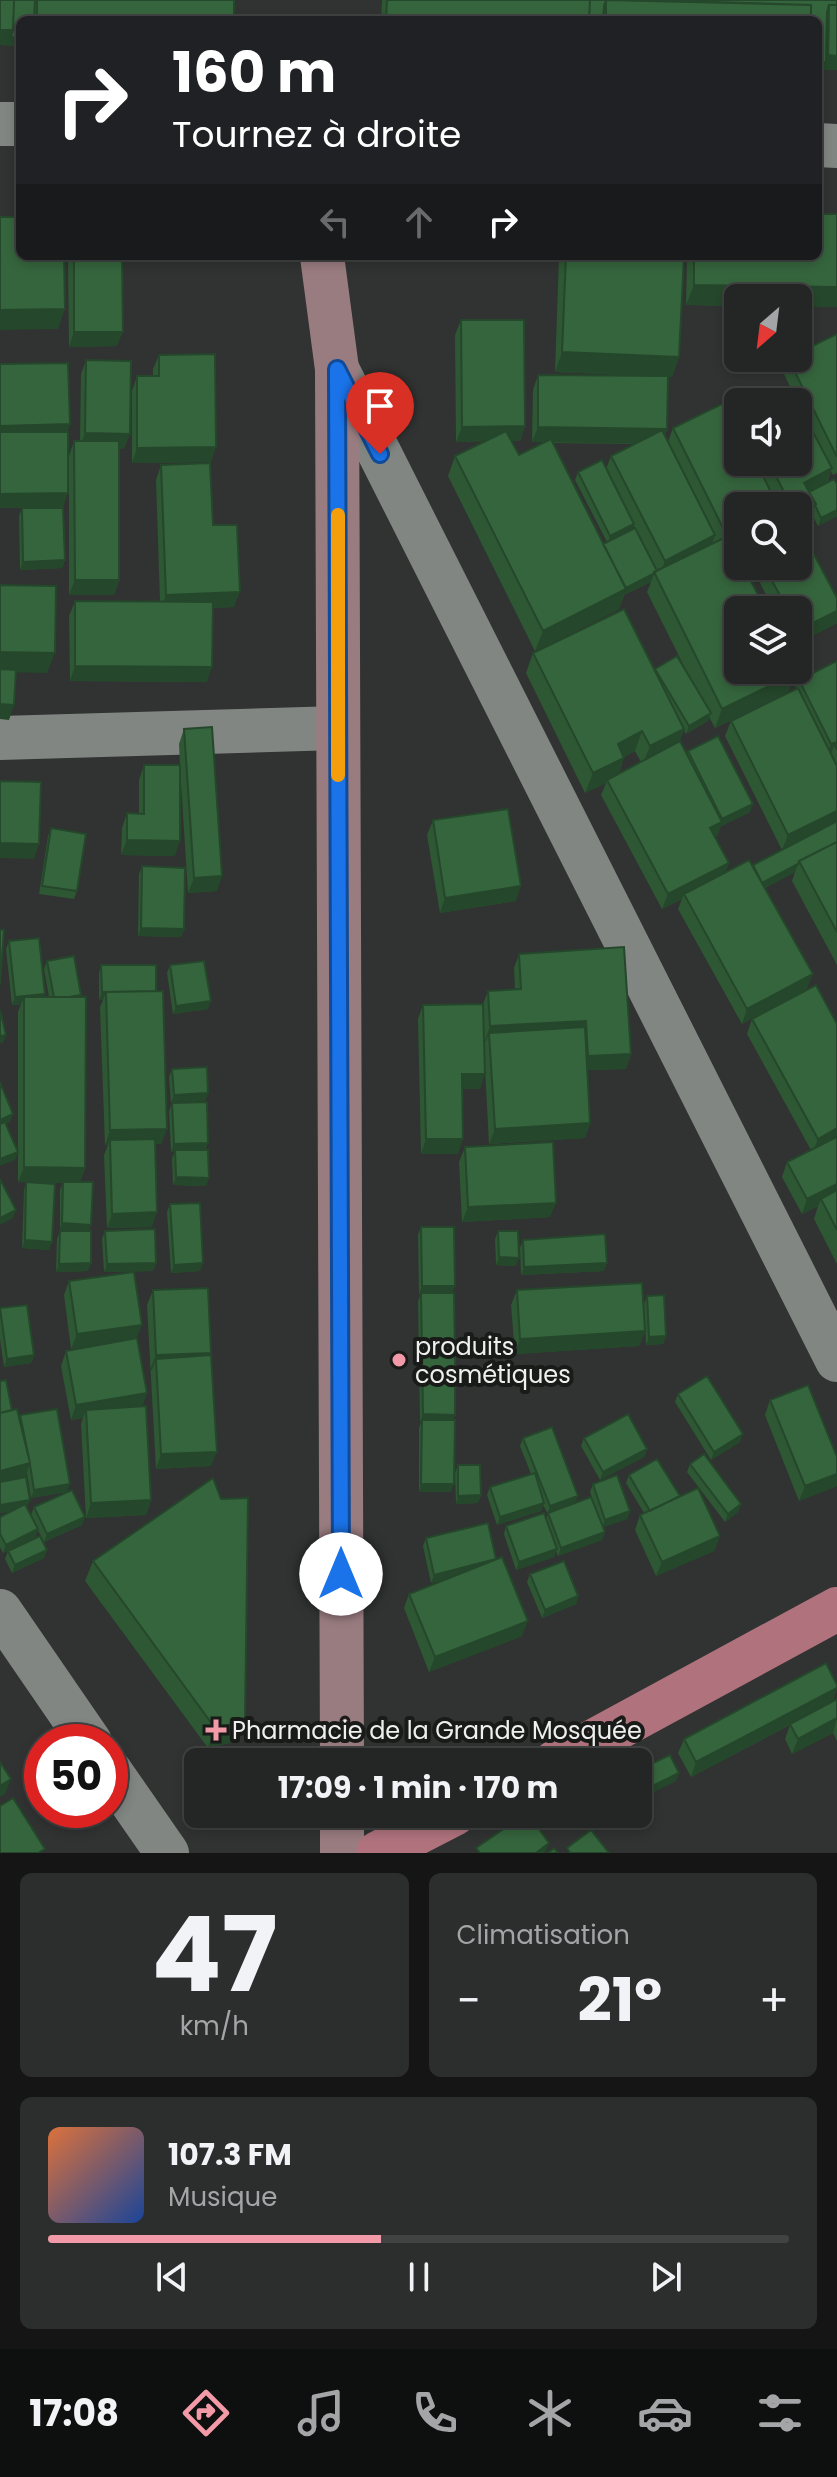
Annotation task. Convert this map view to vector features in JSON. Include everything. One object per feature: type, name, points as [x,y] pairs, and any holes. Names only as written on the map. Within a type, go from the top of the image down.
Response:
[{"type":"main road","points":[[323,260],[337,369],[342,1748]]},
{"type":"main road","points":[[581,1748],[837,1609]]},
{"type":"main road","points":[[342,1828],[342,1853]]},
{"type":"main road","points":[[378,1853],[427,1828]]},
{"type":"street","points":[[337,369],[837,1360]]},
{"type":"street","points":[[0,738],[338,728]]},
{"type":"street","points":[[0,1611],[78,1724]]},
{"type":"street","points":[[128,1797],[167,1853]]},
{"type":"building","points":[[0,0],[14,0],[13,30],[0,30]]},
{"type":"building","points":[[14,0],[35,0],[34,16],[16,16],[16,38],[11,37]]},
{"type":"building","points":[[37,0],[234,0],[234,16],[37,16]]},
{"type":"building","points":[[387,0],[590,0],[589,16],[386,16]]},
{"type":"building","points":[[590,0],[606,0],[603,16],[589,16]]},
{"type":"building","points":[[606,0],[811,5],[811,16],[606,16]]},
{"type":"building","points":[[646,0],[837,0],[837,5],[829,5],[827,12],[826,62],[822,62],[822,16],[811,16],[811,5]]},
{"type":"building","points":[[829,5],[837,5],[837,56],[828,55]]},
{"type":"building","points":[[822,214],[837,214],[837,287],[812,287],[812,284],[694,285],[694,260],[822,260]]},
{"type":"building","points":[[0,217],[16,217],[16,260],[64,260],[65,309],[0,310]]},
{"type":"building","points":[[74,260],[122,260],[123,332],[74,332]]},
{"type":"building","points":[[566,260],[684,260],[679,357],[562,352]]},
{"type":"building","points":[[461,320],[524,320],[525,426],[462,427]]},
{"type":"building","points":[[837,334],[837,457],[812,406],[812,388],[803,388],[795,372],[812,372],[812,346]]},
{"type":"building","points":[[215,354],[216,447],[137,448],[137,376],[159,376],[159,355]]},
{"type":"building","points":[[86,360],[131,361],[130,434],[85,433]]},
{"type":"building","points":[[68,363],[70,424],[0,426],[0,364]]},
{"type":"building","points":[[538,375],[668,376],[667,429],[538,427]]},
{"type":"building","points":[[724,403],[724,476],[763,476],[771,492],[724,492],[724,530],[673,428]]},
{"type":"building","points":[[662,430],[715,535],[665,561],[611,456]]},
{"type":"building","points":[[812,430],[832,468],[804,483],[809,492],[784,492],[776,476],[812,476]]},
{"type":"building","points":[[506,431],[519,455],[551,439],[626,589],[543,631],[455,456]]},
{"type":"building","points":[[0,432],[68,432],[68,493],[0,494]]},
{"type":"building","points":[[74,441],[119,441],[119,580],[75,580]]},
{"type":"building","points":[[602,460],[634,524],[610,536],[578,472]]},
{"type":"building","points":[[210,463],[213,525],[237,525],[240,592],[166,595],[161,465]]},
{"type":"building","points":[[834,479],[837,484],[837,510],[821,518],[812,492],[809,492]]},
{"type":"building","points":[[22,508],[63,508],[65,560],[23,562]]},
{"type":"building","points":[[635,528],[657,571],[626,588],[603,544]]},
{"type":"building","points":[[724,538],[724,580],[750,580],[759,596],[724,596],[724,684],[773,684],[722,709],[654,572]]},
{"type":"building","points":[[812,551],[837,598],[837,611],[812,624],[812,596],[780,596],[772,580],[812,580]]},
{"type":"building","points":[[0,585],[56,586],[55,653],[0,652]]},
{"type":"building","points":[[75,601],[213,602],[212,667],[75,666]]},
{"type":"building","points":[[624,609],[684,729],[650,746],[642,731],[618,744],[624,758],[593,773],[533,653]]},
{"type":"building","points":[[677,656],[711,713],[689,726],[655,669]]},
{"type":"building","points":[[837,661],[837,742],[831,744],[801,684],[812,684],[812,674]]},
{"type":"building","points":[[0,669],[16,670],[14,705],[0,704]]},
{"type":"building","points":[[798,688],[837,766],[837,811],[788,835],[731,721]]},
{"type":"building","points":[[212,727],[222,876],[194,878],[184,729]]},
{"type":"building","points":[[718,736],[753,804],[722,819],[688,751]]},
{"type":"building","points":[[680,741],[722,822],[710,828],[729,863],[668,894],[607,780]]},
{"type":"building","points":[[144,765],[180,765],[180,841],[127,840],[127,813],[144,814]]},
{"type":"building","points":[[0,781],[41,782],[39,844],[0,843]]},
{"type":"building","points":[[508,809],[521,886],[445,898],[433,820]]},
{"type":"building","points":[[837,821],[837,842],[762,883],[753,865]]},
{"type":"building","points":[[51,828],[86,834],[77,891],[42,886]]},
{"type":"building","points":[[837,842],[837,932],[799,861]]},
{"type":"building","points":[[749,860],[813,974],[747,1009],[684,894]]},
{"type":"building","points":[[142,866],[185,868],[184,929],[141,928]]},
{"type":"building","points":[[0,930],[4,930],[0,985]]},
{"type":"building","points":[[39,938],[45,994],[15,997],[9,941]]},
{"type":"building","points":[[624,947],[631,1054],[588,1056],[586,1021],[490,1026],[488,991],[521,989],[519,954]]},
{"type":"building","points":[[74,956],[81,995],[54,997],[47,961]]},
{"type":"building","points":[[204,961],[211,1001],[176,1006],[170,965]]},
{"type":"building","points":[[101,965],[156,965],[156,991],[102,992]]},
{"type":"building","points":[[816,985],[837,1024],[837,1128],[818,1139],[752,1019]]},
{"type":"building","points":[[163,991],[167,1129],[110,1130],[106,992]]},
{"type":"building","points":[[24,997],[86,997],[85,1168],[24,1167]]},
{"type":"building","points":[[483,1004],[485,1074],[462,1074],[463,1139],[426,1139],[423,1005]]},
{"type":"building","points":[[0,1010],[6,1035],[0,1036]]},
{"type":"building","points":[[585,1027],[590,1123],[495,1129],[489,1033]]},
{"type":"building","points":[[207,1067],[208,1093],[174,1095],[172,1069]]},
{"type":"building","points":[[0,1082],[13,1114],[0,1120]]},
{"type":"building","points":[[207,1102],[208,1143],[174,1144],[172,1103]]},
{"type":"building","points":[[5,1122],[18,1152],[0,1159],[0,1124]]},
{"type":"building","points":[[837,1137],[837,1184],[807,1199],[787,1162]]},
{"type":"building","points":[[155,1139],[157,1212],[112,1214],[110,1140]]},
{"type":"building","points":[[553,1142],[556,1203],[468,1207],[465,1147]]},
{"type":"building","points":[[175,1150],[208,1150],[209,1178],[176,1177]]},
{"type":"building","points":[[0,1179],[16,1210],[0,1218]]},
{"type":"building","points":[[26,1182],[55,1184],[52,1242],[25,1240]]},
{"type":"building","points":[[63,1182],[93,1182],[91,1225],[62,1223]]},
{"type":"building","points":[[837,1190],[837,1230],[821,1199]]},
{"type":"building","points":[[200,1203],[203,1263],[174,1265],[170,1204]]},
{"type":"building","points":[[421,1227],[454,1227],[455,1286],[422,1286]]},
{"type":"building","points":[[155,1229],[156,1263],[107,1264],[105,1231]]},
{"type":"building","points":[[60,1231],[91,1231],[91,1263],[59,1264]]},
{"type":"building","points":[[498,1231],[518,1231],[519,1258],[499,1257]]},
{"type":"building","points":[[605,1234],[607,1263],[524,1267],[523,1240]]},
{"type":"building","points":[[134,1272],[142,1325],[77,1334],[69,1281]]},
{"type":"building","points":[[642,1283],[645,1331],[520,1339],[517,1290]]},
{"type":"building","points":[[208,1288],[211,1353],[156,1355],[153,1290]]},
{"type":"building","points":[[421,1293],[454,1293],[455,1351],[422,1352]]},
{"type":"building","points":[[664,1295],[666,1336],[649,1337],[647,1296]]},
{"type":"building","points":[[27,1305],[34,1355],[7,1359],[0,1308]]},
{"type":"building","points":[[137,1338],[147,1393],[76,1405],[66,1351]]},
{"type":"building","points":[[211,1355],[217,1452],[161,1454],[156,1359]]},
{"type":"building","points":[[422,1355],[455,1356],[455,1415],[423,1414]]},
{"type":"building","points":[[707,1376],[743,1434],[714,1452],[678,1394]]},
{"type":"building","points":[[6,1380],[12,1410],[0,1413],[0,1381]]},
{"type":"building","points":[[808,1385],[837,1457],[837,1474],[805,1486],[770,1400]]},
{"type":"building","points":[[146,1406],[151,1500],[91,1503],[86,1410]]},
{"type":"building","points":[[17,1409],[30,1463],[0,1471],[0,1413]]},
{"type":"building","points":[[57,1409],[70,1484],[34,1490],[20,1415]]},
{"type":"building","points":[[628,1414],[647,1449],[603,1472],[584,1438]]},
{"type":"building","points":[[422,1420],[455,1420],[454,1484],[421,1484]]},
{"type":"building","points":[[552,1427],[578,1496],[550,1506],[523,1438]]},
{"type":"building","points":[[704,1454],[741,1504],[728,1514],[690,1464]]},
{"type":"building","points":[[657,1459],[680,1496],[650,1511],[629,1475]]},
{"type":"building","points":[[458,1465],[480,1465],[481,1495],[458,1496]]},
{"type":"building","points":[[535,1473],[544,1503],[500,1517],[490,1487]]},
{"type":"building","points":[[617,1475],[630,1511],[605,1520],[593,1484]]},
{"type":"building","points":[[26,1477],[30,1500],[0,1505],[0,1482]]},
{"type":"building","points":[[213,1478],[221,1499],[248,1498],[245,1721],[215,1728],[93,1561]]},
{"type":"building","points":[[698,1488],[720,1536],[662,1562],[640,1515]]},
{"type":"building","points":[[72,1490],[85,1517],[47,1534],[34,1507]]},
{"type":"building","points":[[591,1497],[605,1532],[561,1548],[548,1513]]},
{"type":"building","points":[[25,1504],[38,1529],[6,1545],[0,1534],[0,1517]]},
{"type":"building","points":[[544,1513],[557,1549],[519,1562],[506,1526]]},
{"type":"building","points":[[488,1523],[496,1559],[434,1575],[426,1538]]},
{"type":"building","points":[[40,1536],[47,1550],[15,1565],[8,1551]]},
{"type":"building","points":[[502,1557],[528,1621],[435,1657],[409,1594]]},
{"type":"building","points":[[564,1561],[578,1596],[545,1610],[530,1574]]},
{"type":"building","points":[[826,1663],[837,1688],[696,1762],[684,1739]]},
{"type":"building","points":[[837,1699],[837,1718],[798,1739],[790,1724]]},
{"type":"building","points":[[670,1755],[679,1773],[652,1786],[652,1763]]},
{"type":"building","points":[[0,1762],[11,1779],[0,1786]]},
{"type":"building","points":[[13,1798],[24,1816],[24,1828],[32,1828],[45,1849],[38,1853],[0,1853],[0,1806]]},
{"type":"building","points":[[505,1828],[538,1828],[549,1843],[536,1853],[480,1853],[476,1848]]},
{"type":"building","points":[[591,1830],[609,1853],[570,1853],[567,1848]]},
{"type":"slow traffic","points":[[338,515],[338,775]]},
{"type":"place","name":"produits cosmétiques","points":[[399,1360]]},
{"type":"place","name":"Pharmacie de la Grande Mosquée","points":[[216,1730]]},
{"type":"route","points":[[341,1574],[337,369],[380,454]]}]
